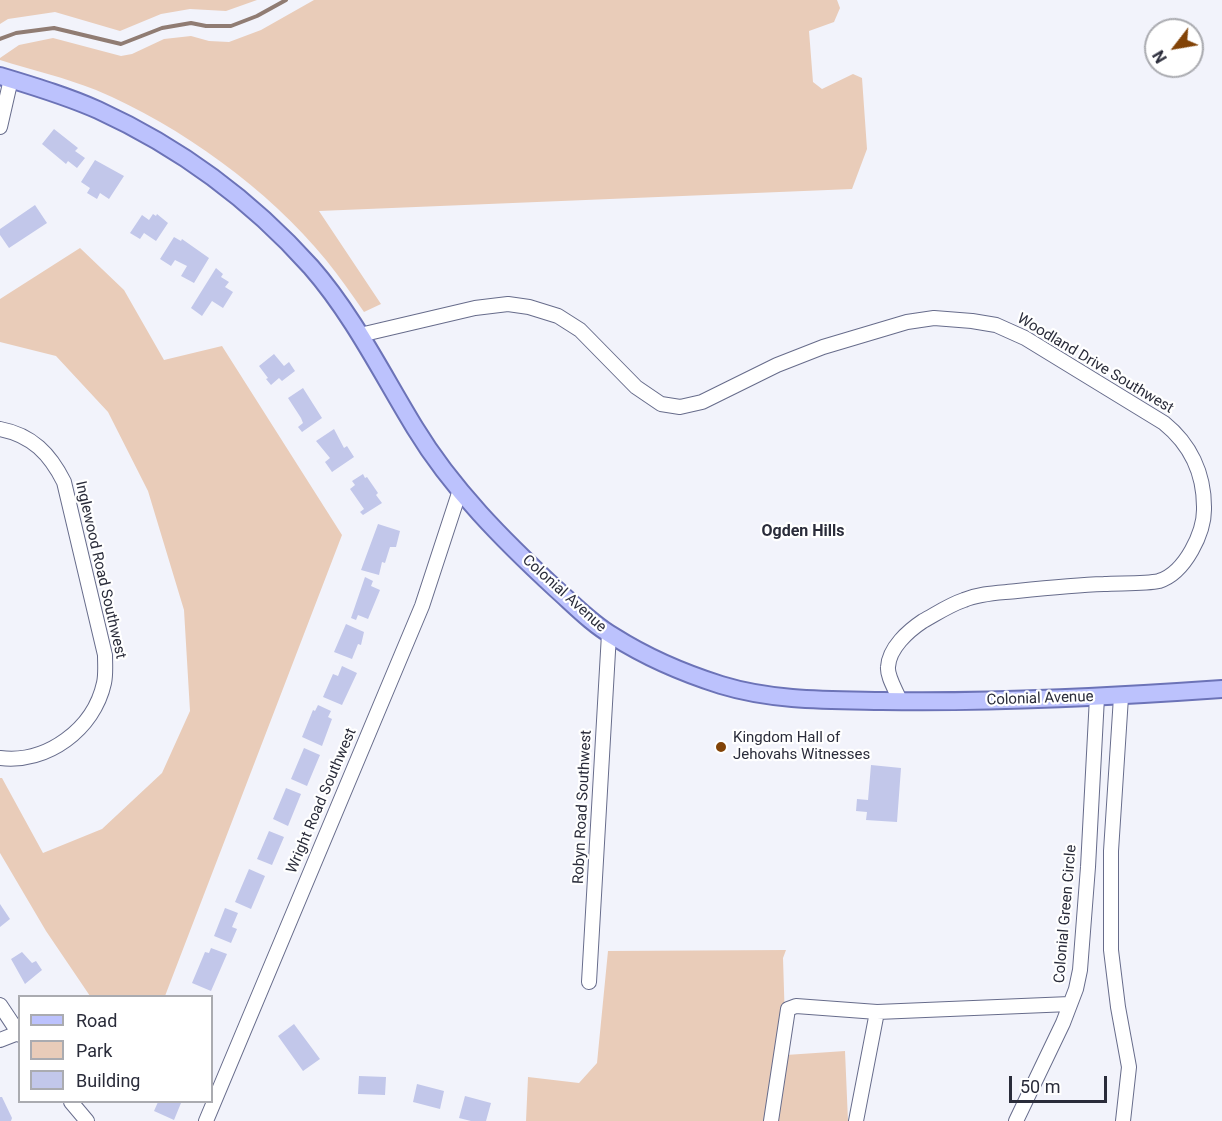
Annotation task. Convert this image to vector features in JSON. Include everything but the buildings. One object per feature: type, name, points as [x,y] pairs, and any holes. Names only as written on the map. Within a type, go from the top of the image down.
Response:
[{"type":"main road","name":"Colonial Avenue","points":[[6,77],[95,109],[162,144],[231,192],[273,228],[313,270],[360,335],[416,429],[490,525],[541,575],[609,634],[640,652],[725,686],[792,699],[1031,701],[1222,690]]},
{"type":"street","points":[[0,127],[6,77]]},
{"type":"street","name":"Woodland Drive Southwest","points":[[360,335],[475,308],[508,304],[529,307],[558,316],[580,330],[636,387],[661,404],[680,407],[702,402],[777,365],[823,347],[907,322],[934,318],[972,321],[996,325],[1025,338],[1164,423],[1179,436],[1194,459],[1202,485],[1204,509],[1197,540],[1183,563],[1172,574],[1158,581],[990,593],[964,600],[942,610],[912,628],[893,652],[888,668],[900,701]]},
{"type":"street","name":"Inglewood Road Southwest","points":[[0,429],[25,437],[39,446],[56,466],[64,482],[105,655],[105,672],[99,700],[89,717],[69,738],[54,748],[38,754],[21,758],[0,758]]},
{"type":"street","name":"Wright Road Southwest","points":[[206,1121],[422,606],[460,489]]},
{"type":"street","name":"Robyn Road Southwest","points":[[589,982],[609,634]]},
{"type":"street","name":"Colonial Green Circle","points":[[1017,1121],[1063,1023],[1076,989],[1081,960],[1088,867],[1097,697]]},
{"type":"street","points":[[1121,697],[1111,851],[1111,950],[1118,1008],[1129,1067],[1123,1121]]},
{"type":"street","points":[[771,1121],[788,1009],[796,1006],[877,1012],[1070,1004]]},
{"type":"street","points":[[0,1005],[18,1032]]},
{"type":"street","points":[[856,1121],[877,1012]]},
{"type":"street","points":[[0,1040],[18,1034]]},
{"type":"street","points":[[73,1103],[87,1121]]},
{"type":"green space","points":[[0,0],[257,0],[226,11],[190,9],[161,14],[120,31],[55,12],[8,19],[0,24]]},
{"type":"green space","points":[[314,0],[837,0],[840,8],[834,22],[809,31],[813,82],[822,89],[853,74],[862,78],[867,149],[852,189],[319,211],[381,304],[364,312],[326,260],[278,209],[221,162],[191,141],[160,122],[96,90],[0,60],[19,45],[53,38],[121,56],[132,54],[164,39],[191,36],[209,41],[229,42],[261,30]]},
{"type":"green space","points":[[80,248],[124,290],[164,360],[222,346],[342,535],[165,995],[89,995],[46,931],[0,853],[0,778],[43,853],[102,829],[162,773],[190,711],[184,610],[148,491],[108,412],[56,356],[0,342],[0,299]]},
{"type":"green space","points":[[786,950],[783,958],[786,1055],[845,1051],[848,1121],[526,1121],[528,1077],[579,1083],[597,1063],[608,951]]},
{"type":"waterway","points":[[0,39],[16,33],[54,28],[121,44],[162,28],[191,23],[206,26],[231,26],[257,16],[286,0]]},
{"type":"place","name":"Kingdom Hall of Jehovahs Witnesses","points":[[721,747]]},
{"type":"district","name":"Ogden Hills","points":[[803,532]]}]
